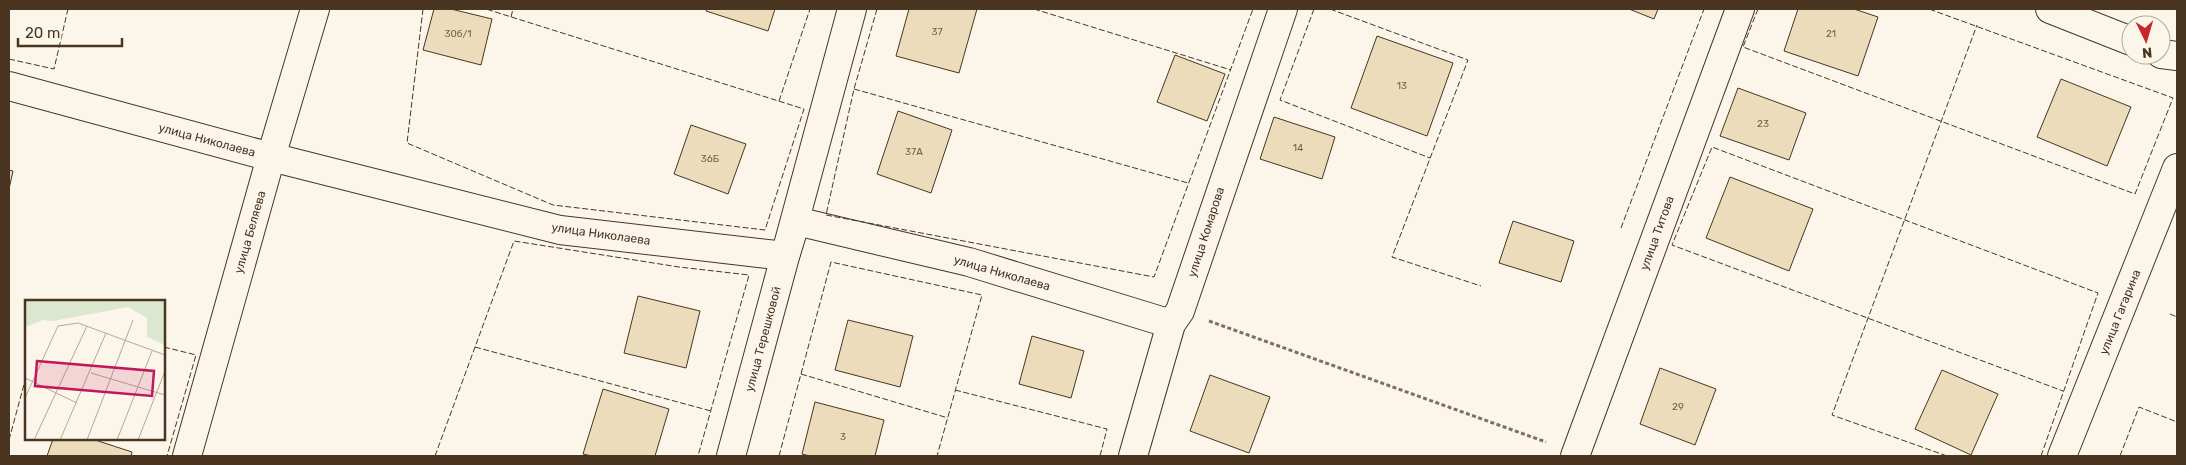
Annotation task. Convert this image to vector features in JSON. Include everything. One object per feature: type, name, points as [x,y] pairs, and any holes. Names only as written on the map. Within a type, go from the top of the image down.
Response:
[{"type":"street","name":"улица Беляева","points":[[186,456],[315,9]]},
{"type":"street","points":[[785,256],[852,9]]},
{"type":"street","name":"улица Комарова","points":[[1132,456],[1175,318],[1283,9]]},
{"type":"street","name":"улица Титова","points":[[1576,455],[1740,9]]},
{"type":"street","points":[[2050,9],[2121,37]]},
{"type":"street","name":"улица Николаева","points":[[9,86],[271,157],[560,230],[785,256]]},
{"type":"street","name":"улица Гагарина","points":[[2062,456],[2177,168]]},
{"type":"street","name":"улица Николаева","points":[[796,221],[969,262],[1175,318]]},
{"type":"street","name":"улица Терешковой","points":[[731,456],[785,256]]},
{"type":"path","points":[[1175,318],[1576,455]]},
{"type":"building","points":[[434,9],[451,9],[492,19],[481,65],[423,50]]},
{"type":"building","points":[[707,9],[775,9],[768,31],[706,11]]},
{"type":"building","points":[[909,9],[977,9],[959,73],[896,56]]},
{"type":"building","points":[[1629,9],[1658,9],[1654,19]]},
{"type":"building","points":[[1798,9],[1854,9],[1878,17],[1858,76],[1784,51]]},
{"type":"building","points":[[1377,36],[1453,63],[1427,136],[1351,108]]},
{"type":"building","points":[[1175,55],[1225,74],[1207,121],[1157,102]]},
{"type":"building","points":[[2061,79],[2131,107],[2107,166],[2037,137]]},
{"type":"building","points":[[1738,88],[1806,113],[1789,160],[1720,136]]},
{"type":"building","points":[[898,111],[952,130],[931,193],[877,174]]},
{"type":"building","points":[[1274,117],[1335,137],[1322,179],[1260,159]]},
{"type":"building","points":[[691,125],[746,144],[728,194],[674,174]]},
{"type":"building","points":[[9,170],[13,171],[9,189]]},
{"type":"building","points":[[1730,177],[1813,209],[1789,271],[1706,238]]},
{"type":"building","points":[[1513,221],[1574,241],[1561,282],[1499,263]]},
{"type":"building","points":[[638,296],[700,311],[686,368],[624,353]]},
{"type":"building","points":[[848,320],[913,336],[900,387],[835,370]]},
{"type":"building","points":[[1032,336],[1084,351],[1071,398],[1019,384]]},
{"type":"building","points":[[1660,368],[1716,389],[1695,445],[1640,424]]},
{"type":"building","points":[[1942,370],[1998,394],[1971,455],[1915,429]]},
{"type":"building","points":[[1210,375],[1270,397],[1249,453],[1190,431]]},
{"type":"building","points":[[603,389],[669,409],[655,456],[592,456],[583,454]]},
{"type":"building","points":[[815,402],[884,420],[875,456],[810,456],[802,454]]},
{"type":"building","points":[[53,440],[95,440],[132,452],[131,456],[47,456]]},
{"type":"fence","points":[[9,59],[54,69],[68,9]]},
{"type":"fence","points":[[423,9],[407,143],[553,205],[765,230],[804,109],[486,9]]},
{"type":"fence","points":[[511,17],[513,9]]},
{"type":"fence","points":[[779,101],[810,9]]},
{"type":"fence","points":[[877,9],[854,89],[826,215],[1154,277],[1253,9]]},
{"type":"fence","points":[[1034,9],[1231,70]]},
{"type":"fence","points":[[1314,9],[1280,100],[1430,158]]},
{"type":"fence","points":[[1330,9],[1468,60],[1392,257],[1481,286]]},
{"type":"fence","points":[[1621,228],[1704,9]]},
{"type":"fence","points":[[1758,9],[1743,47],[2135,194],[2173,98],[1929,9]]},
{"type":"fence","points":[[1947,456],[1832,415],[1977,25]]},
{"type":"fence","points":[[854,89],[1188,183]]},
{"type":"fence","points":[[2041,456],[2098,293],[1712,147],[1672,245],[2063,391]]},
{"type":"fence","points":[[435,456],[514,241],[679,267],[749,275],[698,456]]},
{"type":"fence","points":[[779,456],[831,262],[982,295],[937,456]]},
{"type":"fence","points":[[2170,314],[2177,317]]},
{"type":"fence","points":[[165,347],[196,355],[167,456]]},
{"type":"fence","points":[[475,347],[711,411]]},
{"type":"fence","points":[[801,374],[948,418]]},
{"type":"fence","points":[[9,440],[25,381]]},
{"type":"fence","points":[[955,390],[1107,429],[1100,456]]},
{"type":"fence","points":[[2120,456],[2139,407],[2177,422]]}]
